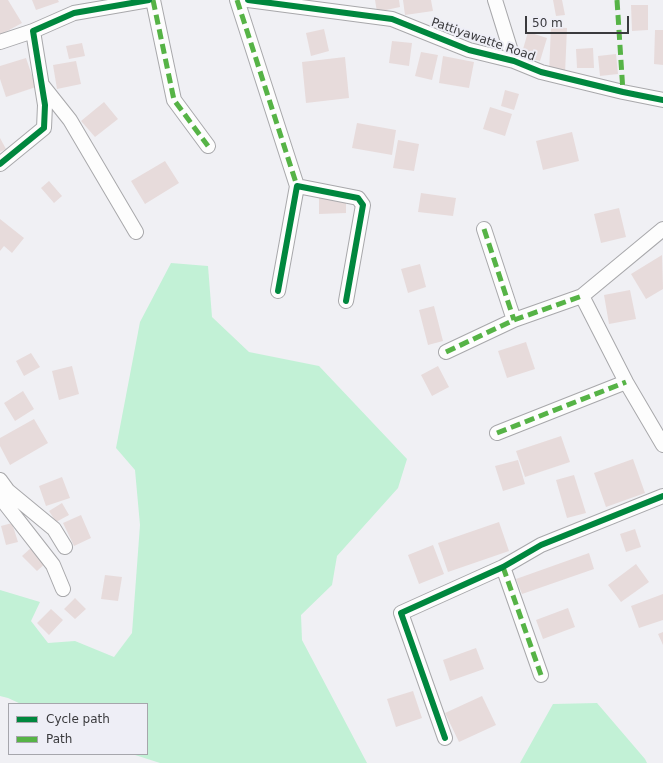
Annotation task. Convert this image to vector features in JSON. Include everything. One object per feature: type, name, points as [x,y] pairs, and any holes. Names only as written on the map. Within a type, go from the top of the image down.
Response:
[{"type":"street","points":[[0,42],[33,31],[74,13],[149,0]]},
{"type":"street","points":[[153,0],[174,100],[208,146]]},
{"type":"street","points":[[237,0],[297,186],[278,290]]},
{"type":"street","name":"Pattiyawatte Road","points":[[248,0],[304,4],[392,19],[469,50],[514,61],[541,72],[663,100]]},
{"type":"street","points":[[495,0],[514,61]]},
{"type":"street","points":[[0,164],[44,128],[46,105],[41,84],[33,31]]},
{"type":"street","points":[[41,84],[70,120],[136,232]]},
{"type":"street","points":[[297,186],[358,198],[363,206],[346,301]]},
{"type":"street","points":[[484,229],[514,320]]},
{"type":"street","points":[[446,352],[514,320],[582,296],[663,229]]},
{"type":"street","points":[[582,296],[626,382],[663,446]]},
{"type":"street","points":[[497,433],[626,382]]},
{"type":"street","points":[[0,480],[8,491],[54,529],[65,547]]},
{"type":"street","points":[[445,738],[401,613],[504,567],[541,545],[663,496]]},
{"type":"street","points":[[0,497],[53,565],[63,589]]},
{"type":"street","points":[[504,567],[541,675]]},
{"type":"green space","points":[[171,263],[208,266],[212,317],[249,352],[319,366],[407,459],[398,488],[337,556],[332,585],[301,615],[302,640],[367,763],[160,763],[135,755],[148,755],[148,703],[19,703],[0,696],[0,590],[40,602],[31,621],[48,643],[75,641],[114,657],[132,633],[140,525],[135,470],[116,448],[140,322]]},
{"type":"green space","points":[[597,703],[647,763],[520,763],[553,704]]},
{"type":"building","points":[[0,0],[8,0],[22,23],[0,35]]},
{"type":"building","points":[[32,0],[58,0],[59,2],[36,10]]},
{"type":"building","points":[[375,0],[399,0],[400,7],[377,12]]},
{"type":"building","points":[[403,0],[431,0],[433,11],[405,15]]},
{"type":"building","points":[[553,0],[562,0],[565,15],[556,16]]},
{"type":"building","points":[[631,5],[648,5],[648,30],[632,31]]},
{"type":"building","points":[[551,27],[567,28],[565,74],[549,73]]},
{"type":"building","points":[[324,29],[329,51],[311,56],[306,33]]},
{"type":"building","points":[[655,30],[663,30],[663,65],[654,64]]},
{"type":"building","points":[[528,32],[547,38],[540,61],[521,56]]},
{"type":"building","points":[[392,41],[412,43],[409,66],[389,63]]},
{"type":"building","points":[[82,43],[85,56],[69,59],[66,46]]},
{"type":"building","points":[[593,48],[594,68],[577,68],[576,49]]},
{"type":"building","points":[[421,52],[438,55],[432,80],[415,76]]},
{"type":"building","points":[[616,54],[618,74],[600,76],[598,56]]},
{"type":"building","points":[[443,56],[474,62],[469,88],[439,83]]},
{"type":"building","points":[[345,57],[349,98],[306,103],[302,62]]},
{"type":"building","points":[[26,58],[36,87],[6,97],[0,79],[0,66]]},
{"type":"building","points":[[76,61],[81,84],[57,89],[53,65]]},
{"type":"building","points":[[505,90],[519,94],[514,110],[501,106]]},
{"type":"building","points":[[104,102],[118,119],[95,137],[81,121]]},
{"type":"building","points":[[490,107],[512,114],[505,136],[483,129]]},
{"type":"building","points":[[357,123],[396,130],[392,155],[352,148]]},
{"type":"building","points":[[572,132],[579,161],[543,170],[536,141]]},
{"type":"building","points":[[0,138],[6,149],[0,152]]},
{"type":"building","points":[[398,140],[419,144],[414,171],[393,168]]},
{"type":"building","points":[[165,161],[179,183],[145,204],[131,181]]},
{"type":"building","points":[[49,181],[62,196],[54,203],[41,188]]},
{"type":"building","points":[[421,193],[456,198],[453,216],[418,212]]},
{"type":"building","points":[[319,198],[346,198],[346,213],[319,214]]},
{"type":"building","points":[[619,208],[626,237],[601,243],[594,214]]},
{"type":"building","points":[[0,219],[24,238],[12,253],[4,246],[0,251]]},
{"type":"building","points":[[662,255],[663,289],[646,299],[631,274]]},
{"type":"building","points":[[420,264],[426,287],[408,293],[401,269]]},
{"type":"building","points":[[630,290],[636,319],[609,324],[604,295]]},
{"type":"building","points":[[434,306],[443,341],[428,345],[419,310]]},
{"type":"building","points":[[526,342],[535,369],[507,378],[498,351]]},
{"type":"building","points":[[31,353],[40,367],[24,376],[16,361]]},
{"type":"building","points":[[72,366],[79,394],[59,400],[52,371]]},
{"type":"building","points":[[438,366],[449,387],[432,396],[421,375]]},
{"type":"building","points":[[23,391],[34,409],[15,421],[4,403]]},
{"type":"building","points":[[34,419],[48,443],[10,465],[0,446],[0,438]]},
{"type":"building","points":[[561,436],[570,462],[525,477],[516,451]]},
{"type":"building","points":[[633,459],[645,493],[606,507],[594,473]]},
{"type":"building","points":[[518,460],[525,484],[503,491],[495,466]]},
{"type":"building","points":[[574,475],[586,513],[567,518],[556,480]]},
{"type":"building","points":[[62,477],[70,498],[46,506],[39,486]]},
{"type":"building","points":[[62,503],[69,515],[56,522],[49,511]]},
{"type":"building","points":[[81,515],[91,538],[74,546],[63,523]]},
{"type":"building","points":[[499,522],[509,551],[448,572],[438,543]]},
{"type":"building","points":[[12,523],[18,542],[6,545],[1,526]]},
{"type":"building","points":[[635,529],[641,547],[626,552],[620,534]]},
{"type":"building","points":[[433,545],[444,574],[419,584],[408,555]]},
{"type":"building","points":[[32,547],[47,562],[37,571],[22,556]]},
{"type":"building","points":[[589,553],[594,569],[522,594],[516,579]]},
{"type":"building","points":[[636,564],[649,582],[621,602],[608,585]]},
{"type":"building","points":[[105,575],[122,577],[118,601],[101,599]]},
{"type":"building","points":[[663,594],[663,620],[639,628],[631,606]]},
{"type":"building","points":[[75,598],[86,609],[75,619],[64,609]]},
{"type":"building","points":[[568,608],[575,627],[543,639],[536,620]]},
{"type":"building","points":[[51,609],[63,620],[49,635],[37,623]]},
{"type":"building","points":[[663,632],[663,645],[658,634]]},
{"type":"building","points":[[476,648],[484,669],[450,681],[443,660]]},
{"type":"building","points":[[413,691],[422,718],[396,727],[387,699]]},
{"type":"building","points":[[482,696],[496,725],[459,742],[445,713]]},
{"type":"marked path","points":[[153,0],[174,100],[208,146]]},
{"type":"marked path","points":[[237,0],[297,186]]},
{"type":"marked path","points":[[617,0],[623,92]]},
{"type":"marked path","points":[[484,229],[514,320]]},
{"type":"marked path","points":[[446,352],[514,320],[582,296]]},
{"type":"marked path","points":[[497,433],[626,382]]},
{"type":"marked path","points":[[503,567],[541,675]]},
{"type":"cycle path","points":[[0,164],[44,128],[45,105],[33,31],[74,13],[149,0]]},
{"type":"cycle path","points":[[248,0],[392,19],[469,50],[514,61],[541,72],[663,100]]},
{"type":"cycle path","points":[[278,291],[297,186],[358,198],[363,205],[346,301]]},
{"type":"cycle path","points":[[445,738],[401,613],[503,567],[541,545],[663,496]]}]
